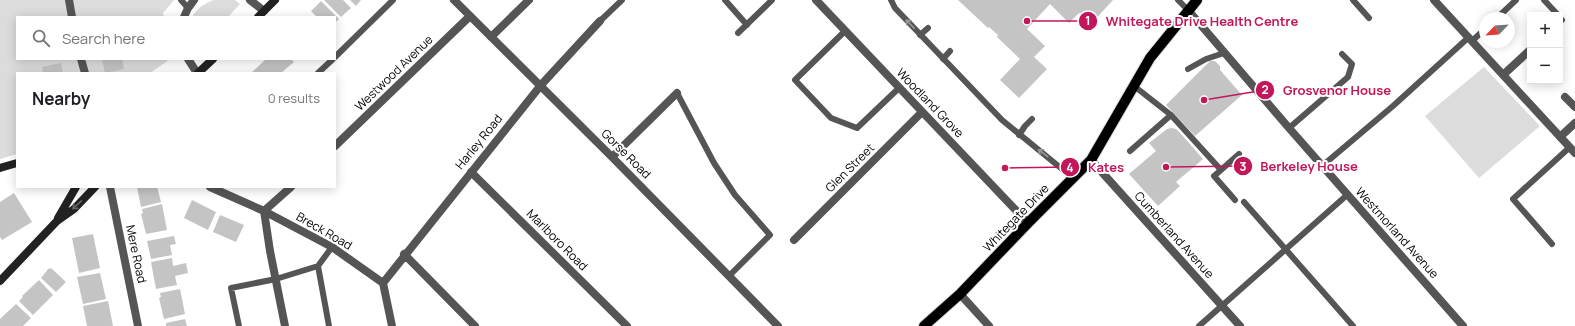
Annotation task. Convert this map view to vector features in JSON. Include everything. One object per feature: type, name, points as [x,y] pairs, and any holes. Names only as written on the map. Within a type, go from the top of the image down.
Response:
[{"type":"main road","name":"Whitegate Drive","points":[[924,326],[960,294],[1091,160],[1150,58],[1197,0]]},
{"type":"street","points":[[69,0],[72,16]]},
{"type":"street","points":[[184,16],[194,0]]},
{"type":"street","points":[[250,0],[261,14],[274,0]]},
{"type":"street","name":"Gorse Road","points":[[454,0],[541,85],[778,326]]},
{"type":"street","points":[[490,36],[529,0]]},
{"type":"street","name":"Woodland Grove","points":[[816,0],[1028,223]]},
{"type":"street","points":[[1434,0],[1572,150]]},
{"type":"street","name":"Westmorland Avenue","points":[[1188,10],[1347,195],[1463,326]]},
{"type":"street","name":"Westwood Avenue","points":[[336,145],[470,16]]},
{"type":"street","name":"Harley Road","points":[[383,282],[541,85],[600,21]]},
{"type":"street","points":[[1503,75],[1527,56]]},
{"type":"street","points":[[82,60],[84,72]]},
{"type":"street","points":[[189,60],[196,72]]},
{"type":"street","points":[[198,72],[212,60]]},
{"type":"street","points":[[612,157],[677,93]]},
{"type":"street","points":[[1565,97],[1575,107]]},
{"type":"street","name":"Glen Street","points":[[794,240],[922,112]]},
{"type":"street","points":[[1560,137],[1575,123]]},
{"type":"street","name":"Cumberland Avenue","points":[[1091,160],[1240,326]]},
{"type":"street","points":[[0,168],[16,163]]},
{"type":"street","name":"Marlboro Road","points":[[471,172],[627,326]]},
{"type":"street","points":[[57,221],[75,188]]},
{"type":"street","points":[[0,281],[57,221],[74,209],[93,188]]},
{"type":"street","name":"Mere Road","points":[[110,188],[138,326]]},
{"type":"street","name":"Breck Road","points":[[212,188],[264,211],[332,248],[383,282]]},
{"type":"street","points":[[285,326],[270,251],[264,211],[291,188]]},
{"type":"street","points":[[404,254],[475,326]]},
{"type":"street","points":[[383,282],[392,326]]},
{"type":"street","points":[[960,294],[988,326]]},
{"type":"lane","points":[[182,0],[188,8]]},
{"type":"lane","points":[[336,56],[394,0]]},
{"type":"lane","points":[[600,21],[622,0]]},
{"type":"lane","points":[[725,0],[747,24]]},
{"type":"lane","points":[[738,33],[772,0]]},
{"type":"lane","points":[[891,0],[895,8],[1002,120],[1073,178]]},
{"type":"lane","points":[[1178,0],[1188,10]]},
{"type":"lane","points":[[1353,0],[1369,18]]},
{"type":"lane","points":[[1503,12],[1516,0]]},
{"type":"lane","points":[[1544,0],[1555,12]]},
{"type":"lane","points":[[920,35],[928,28]]},
{"type":"lane","points":[[845,31],[795,80],[831,118],[857,128],[899,88]]},
{"type":"lane","points":[[1322,166],[1470,39],[1479,33]]},
{"type":"lane","points":[[943,58],[950,51]]},
{"type":"lane","points":[[1188,69],[1206,58],[1224,53]]},
{"type":"lane","points":[[1289,128],[1348,77],[1352,64],[1342,54]]},
{"type":"lane","points":[[319,72],[332,60]]},
{"type":"lane","points":[[1134,86],[1171,115],[1221,170]]},
{"type":"lane","points":[[677,93],[714,163],[731,189],[770,235],[729,276]]},
{"type":"lane","points":[[1130,151],[1171,115]]},
{"type":"lane","points":[[1020,135],[1025,126],[1032,119]]},
{"type":"lane","points":[[1552,244],[1513,199],[1572,150]]},
{"type":"lane","points":[[1235,200],[1214,176],[1239,154]]},
{"type":"lane","points":[[1199,326],[1347,195]]},
{"type":"lane","points":[[1244,202],[1353,326]]},
{"type":"lane","points":[[239,326],[231,288],[276,279],[318,266],[332,248]]},
{"type":"lane","points":[[318,266],[329,326]]},
{"type":"shaded area","points":[[0,0],[174,0],[163,13],[164,16],[16,16],[16,60],[169,60],[151,72],[16,72],[16,154],[0,159]]},
{"type":"shaded area","points":[[214,0],[235,0],[240,4],[229,16],[193,16],[196,11],[208,2]]},
{"type":"shaded area","points":[[1484,67],[1540,126],[1479,178],[1425,116]]},
{"type":"building","points":[[324,0],[343,0],[351,8],[341,17]]},
{"type":"building","points":[[350,0],[361,0],[356,6]]},
{"type":"building","points":[[958,0],[1113,0],[1091,24],[1079,13],[1069,23],[1050,4],[1027,29],[1045,46],[1034,57],[1047,69],[1019,98],[1000,80],[1020,59],[997,37],[998,35],[989,27],[988,28]]},
{"type":"building","points":[[321,1],[336,16],[316,16],[311,11]]},
{"type":"building","points":[[102,60],[122,60],[124,69],[105,72]]},
{"type":"building","points":[[265,60],[292,60],[294,62],[282,72],[252,72]]},
{"type":"building","points":[[1210,61],[1215,61],[1220,66],[1220,70],[1242,95],[1195,136],[1166,105]]},
{"type":"building","points":[[61,63],[63,72],[43,72],[42,67]]},
{"type":"building","points":[[1167,129],[1176,129],[1203,159],[1176,182],[1180,186],[1158,206],[1129,174],[1156,151],[1149,143]]},
{"type":"building","points":[[137,188],[157,188],[161,202],[141,207]]},
{"type":"building","points":[[14,193],[32,222],[2,240],[0,237],[0,202]]},
{"type":"building","points":[[192,200],[216,212],[208,230],[184,218]]},
{"type":"building","points":[[162,204],[167,230],[146,234],[141,214],[143,213],[142,209]]},
{"type":"building","points":[[220,215],[244,225],[236,242],[213,232]]},
{"type":"building","points":[[93,234],[100,268],[79,273],[72,238]]},
{"type":"building","points":[[174,236],[176,244],[170,245],[172,255],[151,259],[147,241]]},
{"type":"building","points":[[172,258],[173,266],[186,263],[188,273],[175,276],[177,285],[156,289],[151,262]]},
{"type":"building","points":[[49,268],[51,268],[66,282],[56,292],[41,278]]},
{"type":"building","points":[[100,273],[106,299],[83,304],[77,277]]},
{"type":"building","points":[[39,280],[53,295],[33,315],[19,301],[23,297],[22,296]]},
{"type":"building","points":[[180,289],[185,314],[164,319],[159,298],[161,297],[160,293]]},
{"type":"building","points":[[108,301],[113,326],[87,326],[83,306]]},
{"type":"building","points":[[16,304],[31,318],[23,326],[0,326],[0,319]]},
{"type":"building","points":[[185,319],[187,326],[166,326],[166,323]]},
{"type":"place","name":"Whitegate Drive Health Centre","points":[[1027,21]]},
{"type":"place","name":"Grosvenor House","points":[[1204,100]]},
{"type":"place","name":"Berkeley House","points":[[1166,167]]},
{"type":"place","name":"Kates","points":[[1005,168]]}]
